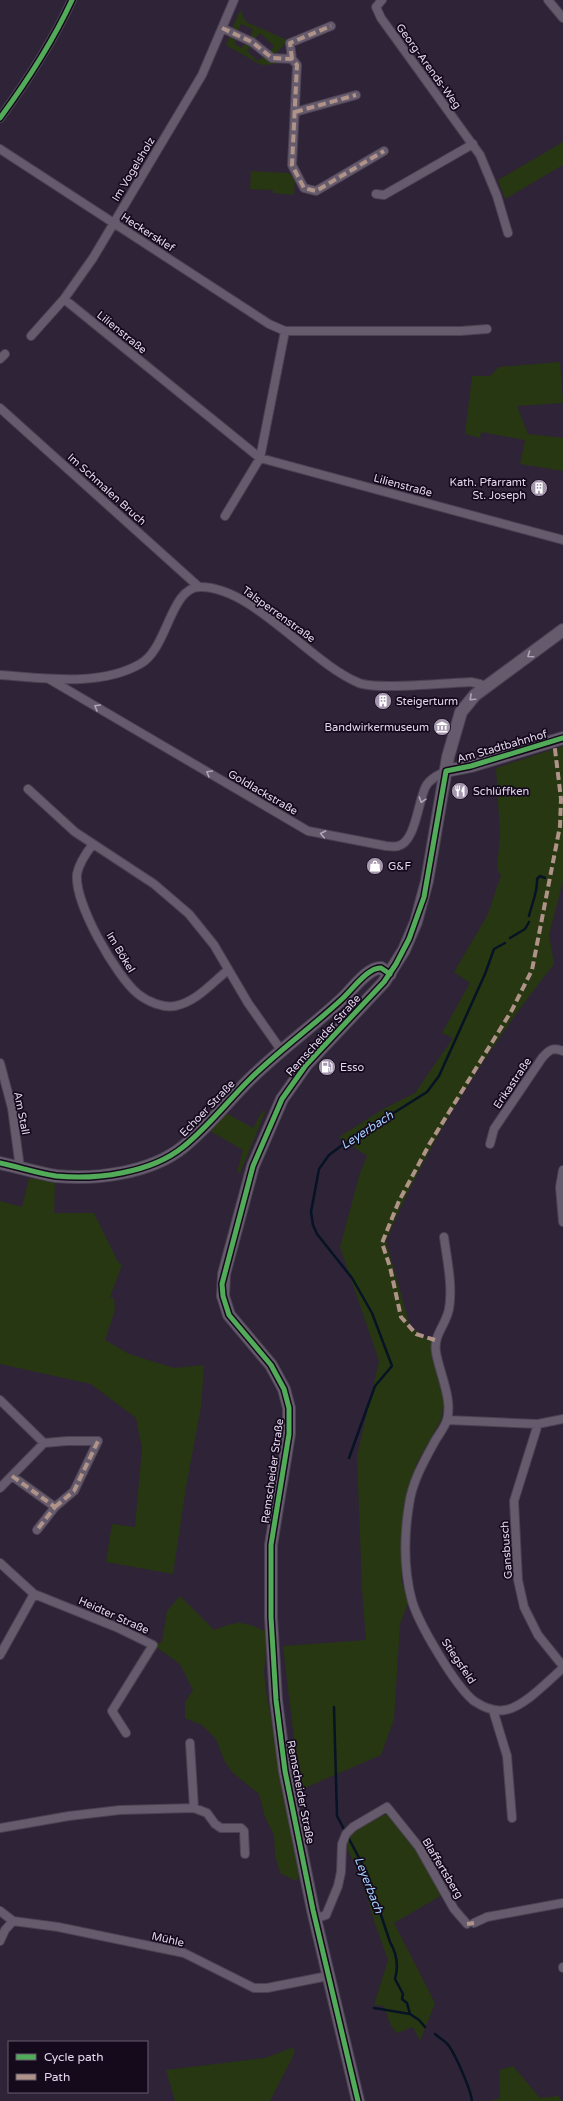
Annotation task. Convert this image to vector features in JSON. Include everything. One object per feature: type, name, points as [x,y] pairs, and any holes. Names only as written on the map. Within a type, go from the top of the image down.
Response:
[{"type":"main road","name":"Remscheider Straße","points":[[358,2101],[314,1919],[285,1772],[276,1700],[271,1617],[271,1545],[289,1434],[289,1408],[284,1389],[271,1365],[229,1315],[224,1301],[222,1284],[253,1166],[282,1099],[306,1065],[377,990],[390,974],[409,939],[424,897],[446,772],[461,712],[467,702],[485,687],[563,630]]},
{"type":"main road","name":"Am Stadtbahnhof","points":[[446,772],[471,766],[563,738]]},
{"type":"main road","name":"Echoer Straße","points":[[0,1163],[57,1176],[76,1176],[134,1171],[156,1163],[184,1146],[281,1050],[327,1014],[369,971],[381,968],[390,974]]},
{"type":"street","points":[[0,118],[40,61],[56,34],[72,0]]},
{"type":"street","name":"Im Vogelsholz","points":[[31,336],[64,299],[93,258],[202,75],[234,0]]},
{"type":"street","name":"Georg-Arends-Weg","points":[[382,0],[376,7],[380,18],[480,155],[498,196],[508,233]]},
{"type":"street","points":[[548,0],[563,18]]},
{"type":"street","points":[[331,26],[290,43],[292,58],[297,66],[292,165],[304,188],[316,190],[384,151]]},
{"type":"street","points":[[222,28],[252,42],[272,58],[292,58]]},
{"type":"street","points":[[295,112],[356,95]]},
{"type":"street","points":[[376,194],[384,195],[473,144]]},
{"type":"street","name":"Heckersklef","points":[[0,149],[269,324],[285,331],[461,331],[487,329]]},
{"type":"street","name":"Lilienstraße","points":[[64,299],[260,458],[563,540]]},
{"type":"street","points":[[225,516],[260,458],[285,331]]},
{"type":"street","name":"Im Schmalen Bruch","points":[[0,408],[199,587]]},
{"type":"street","points":[[0,675],[47,678],[102,678],[127,671],[148,659],[159,644],[183,594],[191,589],[199,587]]},
{"type":"street","name":"Talsperrenstraße","points":[[199,587],[215,588],[235,596],[340,672],[361,684],[386,685],[471,682],[485,687]]},
{"type":"street","name":"Goldlackstraße","points":[[47,678],[308,831],[386,846],[397,846],[403,844],[412,829],[426,786],[431,780],[446,772]]},
{"type":"street","points":[[28,789],[38,796],[60,819],[93,844],[154,884],[189,914],[214,945],[248,1003],[281,1050]]},
{"type":"street","name":"Im Bökel","points":[[93,844],[83,859],[77,873],[80,892],[98,937],[119,974],[135,991],[154,1004],[175,1006],[196,997],[228,970]]},
{"type":"street","name":"Erikastraße","points":[[490,1144],[494,1129],[542,1058],[553,1049],[563,1051]]},
{"type":"street","name":"Am Stall","points":[[0,1063],[12,1108],[20,1168]]},
{"type":"street","points":[[562,1175],[560,1198],[563,1222]]},
{"type":"street","points":[[444,1237],[450,1289],[449,1309],[435,1340],[436,1351],[448,1402],[447,1420],[538,1424],[563,1419]]},
{"type":"street","points":[[0,1400],[44,1443]]},
{"type":"street","name":"Stiegsfeld","points":[[447,1420],[420,1468],[409,1504],[406,1538],[407,1570],[413,1602],[425,1629],[455,1678],[474,1701],[494,1710]]},
{"type":"street","name":"Gansbusch","points":[[538,1424],[522,1470],[514,1502],[518,1580],[524,1607],[538,1635],[563,1667]]},
{"type":"street","points":[[0,1488],[44,1443],[98,1441],[74,1491],[55,1507],[36,1530]]},
{"type":"street","points":[[12,1476],[55,1507]]},
{"type":"street","name":"Heidter Straße","points":[[0,1563],[34,1594],[116,1626],[153,1645],[112,1711],[126,1733]]},
{"type":"street","points":[[0,1655],[34,1594]]},
{"type":"street","points":[[512,1818],[507,1756],[494,1710],[505,1710],[516,1707],[563,1667]]},
{"type":"street","points":[[190,1743],[194,1808]]},
{"type":"street","points":[[0,1828],[69,1816],[120,1810],[194,1808],[207,1813],[215,1824],[221,1828],[241,1828],[244,1831],[245,1854]]},
{"type":"street","name":"Blaffertsberg","points":[[314,1919],[326,1915],[338,1886],[343,1839],[348,1830],[384,1808],[391,1809],[419,1847],[454,1909],[471,1923],[487,1917],[563,1903]]},
{"type":"street","name":"Mühle","points":[[0,1911],[13,1921],[58,1927],[184,1953],[254,1988],[266,1988],[328,1976]]},
{"type":"street","points":[[0,1942],[5,1930],[13,1921]]},
{"type":"green space","points":[[240,10],[246,22],[287,40],[290,39],[275,54],[276,57],[268,54],[274,46],[260,33],[253,41],[249,39],[253,29],[241,24],[237,33],[231,31]]},
{"type":"green space","points":[[231,33],[237,36],[234,44],[242,48],[247,39],[253,43],[247,51],[258,61],[266,54],[276,59],[277,64],[261,65],[226,45]]},
{"type":"green space","points":[[563,142],[563,165],[505,199],[498,180]]},
{"type":"green space","points":[[251,171],[288,173],[295,178],[294,195],[273,193],[273,190],[250,189]]},
{"type":"green space","points":[[560,362],[563,403],[517,406],[528,434],[563,438],[563,471],[520,464],[525,440],[481,432],[480,438],[465,434],[472,376],[490,376],[499,367]]},
{"type":"green space","points":[[563,746],[563,881],[549,935],[554,964],[505,1029],[461,1097],[421,1168],[386,1241],[410,1326],[432,1342],[444,1401],[441,1420],[417,1463],[404,1504],[401,1579],[408,1603],[400,1624],[394,1719],[381,1755],[300,1790],[283,1646],[366,1640],[362,1590],[357,1456],[379,1361],[340,1247],[360,1173],[367,1156],[339,1137],[385,1108],[415,1093],[453,1038],[442,1033],[470,983],[454,972],[488,914],[501,875],[497,869],[500,834],[496,768]]},
{"type":"green space","points":[[263,1110],[265,1112],[240,1173],[237,1172],[243,1150],[210,1131],[226,1113],[253,1128]]},
{"type":"green space","points":[[29,1178],[55,1182],[54,1213],[94,1213],[118,1262],[122,1265],[110,1297],[114,1298],[115,1310],[105,1340],[129,1354],[174,1368],[204,1365],[201,1407],[186,1487],[173,1574],[106,1562],[112,1524],[135,1527],[142,1448],[136,1418],[91,1384],[0,1364],[0,1201],[22,1207]]},
{"type":"green space","points":[[180,1596],[214,1630],[236,1623],[241,1623],[268,1632],[264,1672],[266,1692],[293,1831],[299,1876],[296,1881],[280,1873],[275,1855],[274,1835],[265,1817],[259,1794],[233,1773],[224,1760],[216,1739],[202,1725],[185,1718],[185,1702],[193,1690],[180,1664],[153,1645],[162,1642],[167,1611]]},
{"type":"green space","points":[[388,1814],[415,1849],[442,1895],[394,1923],[435,2003],[420,2041],[413,2027],[397,2033],[391,2026],[384,2006],[374,2005],[388,1960],[374,1921],[360,1874],[344,1843],[353,1832],[363,1824]]},
{"type":"green space","points":[[294,2047],[294,2054],[270,2101],[175,2101],[166,2070],[265,2058]]},
{"type":"green space","points":[[513,2066],[540,2098],[558,2096],[562,2101],[491,2101],[500,2098],[499,2070]]},
{"type":"waterway","name":"Leyerbach","points":[[529,916],[536,893],[537,879],[540,876],[545,878]]},
{"type":"waterway","name":"Leyerbach","points":[[510,938],[525,929],[529,922]]},
{"type":"waterway","name":"Leyerbach","points":[[349,1458],[375,1386],[392,1366],[372,1313],[352,1278],[317,1234],[313,1225],[311,1212],[319,1169],[329,1155],[341,1146],[427,1092],[439,1076],[485,974],[494,949],[505,943]]},
{"type":"waterway","name":"Leyerbach","points":[[334,1707],[337,1816],[346,1833]]},
{"type":"waterway","name":"Leyerbach","points":[[348,1837],[367,1873],[394,1951],[397,1960],[395,1979],[403,1994],[402,1999],[407,2003],[410,2014],[419,2020],[425,2027]]},
{"type":"waterway","points":[[374,2008],[410,2014]]},
{"type":"waterway","name":"Leyerbach","points":[[435,2034],[446,2043],[452,2051],[466,2081],[472,2101]]},
{"type":"marked path","points":[[292,59],[290,43],[331,26]]},
{"type":"marked path","points":[[222,28],[252,42],[272,58],[292,59],[297,65],[292,165],[304,188],[316,191],[384,151]]},
{"type":"marked path","points":[[295,112],[356,95]]},
{"type":"marked path","points":[[435,1340],[416,1334],[401,1317],[390,1267],[382,1243],[399,1201],[430,1143],[512,1010],[532,970],[560,826],[561,799],[554,741]]},
{"type":"marked path","points":[[55,1507],[74,1491],[98,1441]]},
{"type":"marked path","points":[[12,1476],[55,1507],[37,1530]]},
{"type":"marked path","points":[[467,1924],[474,1923]]},
{"type":"cycle path","points":[[0,118],[39,61],[72,0]]},
{"type":"cycle path","points":[[358,2101],[313,1910],[285,1771],[276,1700],[271,1617],[271,1545],[289,1434],[289,1408],[284,1389],[271,1365],[229,1315],[223,1296],[222,1284],[253,1166],[282,1099],[306,1065],[384,982],[396,964],[409,939],[424,897],[446,771],[471,766],[563,738]]},
{"type":"cycle path","points":[[0,1163],[49,1175],[88,1177],[122,1173],[139,1169],[170,1156],[192,1140],[260,1069],[331,1009],[366,975],[371,971],[381,968],[390,974]]},
{"type":"place","name":"Kath. Pfarramt St. Joseph","points":[[539,488]]},
{"type":"place","name":"Steigerturm","points":[[383,701]]},
{"type":"place","name":"Bandwirkermuseum","points":[[442,727]]},
{"type":"place","name":"Schlüffken","points":[[460,791]]},
{"type":"place","name":"G&F","points":[[375,866]]},
{"type":"place","name":"Esso","points":[[327,1067]]}]
